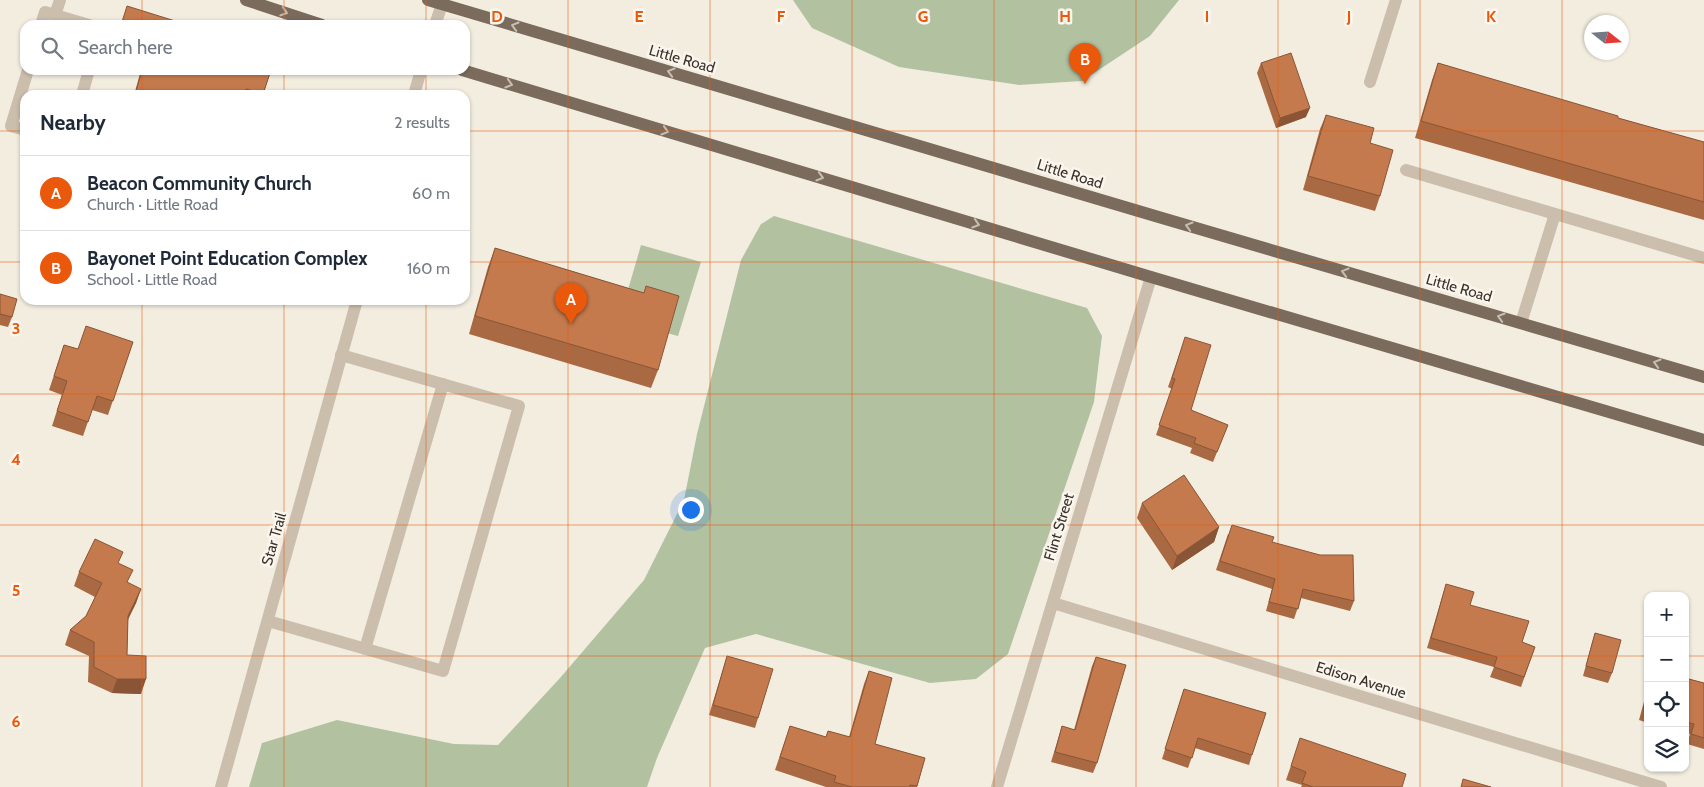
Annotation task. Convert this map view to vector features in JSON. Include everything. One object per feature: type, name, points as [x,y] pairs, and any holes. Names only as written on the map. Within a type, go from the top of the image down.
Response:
[{"type":"main road","points":[[246,0],[307,20]]},
{"type":"main road","name":"Little Road","points":[[428,0],[442,2],[1704,377]]},
{"type":"main road","points":[[470,72],[1151,277],[1704,440]]},
{"type":"street","points":[[55,15],[60,0]]},
{"type":"street","points":[[1370,82],[1396,0]]},
{"type":"street","points":[[437,20],[442,2]]},
{"type":"street","points":[[43,20],[45,12],[72,20]]},
{"type":"street","points":[[22,90],[26,75]]},
{"type":"street","points":[[83,90],[88,75]]},
{"type":"street","points":[[415,90],[419,75]]},
{"type":"street","points":[[20,96],[11,126],[20,129]]},
{"type":"street","points":[[1406,170],[1704,258]]},
{"type":"street","points":[[1521,323],[1555,214]]},
{"type":"street","name":"Flint Street","points":[[997,787],[1151,277]]},
{"type":"street","name":"Star Trail","points":[[221,787],[356,305]]},
{"type":"street","points":[[268,621],[443,671],[519,406],[341,355]]},
{"type":"street","points":[[365,649],[443,384]]},
{"type":"street","name":"Edison Avenue","points":[[1053,603],[1661,787]]},
{"type":"green space","points":[[793,0],[1179,0],[1150,36],[1082,81],[1019,85],[899,67],[812,28]]},
{"type":"green space","points":[[774,216],[1087,308],[1102,336],[1094,402],[1008,654],[976,679],[930,683],[756,634],[705,648],[657,758],[647,787],[249,787],[262,743],[337,720],[454,744],[498,745],[560,678],[644,580],[684,500],[697,434],[741,260],[761,224]]},
{"type":"green space","points":[[641,245],[701,262],[678,336],[667,333],[623,307]]},
{"type":"building","points":[[127,6],[172,20],[123,20]]},
{"type":"building","points":[[1291,53],[1310,108],[1280,118],[1261,63]]},
{"type":"building","points":[[1438,63],[1704,142],[1704,202],[1421,121]]},
{"type":"building","points":[[141,75],[269,75],[264,90],[136,90]]},
{"type":"building","points":[[1326,115],[1374,128],[1370,143],[1393,150],[1380,196],[1308,176]]},
{"type":"building","points":[[495,248],[644,293],[646,286],[679,296],[658,370],[475,316]]},
{"type":"building","points":[[0,294],[17,299],[12,317],[0,314]]},
{"type":"building","points":[[86,326],[133,342],[113,401],[97,396],[88,422],[57,411],[67,381],[54,376],[64,345],[78,349]]},
{"type":"building","points":[[1185,337],[1211,345],[1191,410],[1228,425],[1217,452],[1194,443],[1196,438],[1159,425],[1175,379],[1172,378]]},
{"type":"building","points":[[1184,475],[1219,527],[1177,556],[1142,503]]},
{"type":"building","points":[[1232,525],[1274,537],[1272,542],[1320,555],[1353,555],[1354,601],[1303,589],[1298,609],[1269,602],[1275,579],[1220,561]]},
{"type":"building","points":[[95,539],[123,552],[118,563],[133,570],[127,582],[141,589],[128,616],[127,655],[146,656],[146,679],[117,679],[94,667],[94,642],[70,630],[86,616],[102,583],[79,572]]},
{"type":"building","points":[[1446,584],[1474,592],[1470,605],[1529,621],[1522,642],[1535,647],[1524,677],[1494,667],[1497,657],[1431,638]]},
{"type":"building","points":[[1595,633],[1621,640],[1612,673],[1586,666]]},
{"type":"building","points":[[727,656],[773,669],[758,718],[713,705]]},
{"type":"building","points":[[1096,657],[1126,665],[1097,763],[1055,752],[1062,726],[1075,730]]},
{"type":"building","points":[[869,671],[892,678],[875,744],[925,758],[917,786],[852,787],[834,782],[836,776],[780,757],[790,726],[826,737],[828,731],[850,737]]},
{"type":"building","points":[[1689,679],[1704,683],[1704,738],[1691,734],[1694,724],[1689,723]]},
{"type":"building","points":[[1184,689],[1266,713],[1252,755],[1198,738],[1192,758],[1165,749]]},
{"type":"building","points":[[1300,738],[1406,774],[1402,787],[1313,787],[1302,783],[1306,772],[1291,766]]},
{"type":"building","points":[[1463,779],[1491,787],[1461,787]]},
{"type":"place","name":"Bayonet Point Education Complex","points":[[1085,84]]},
{"type":"place","name":"Beacon Community Church","points":[[571,324]]}]
